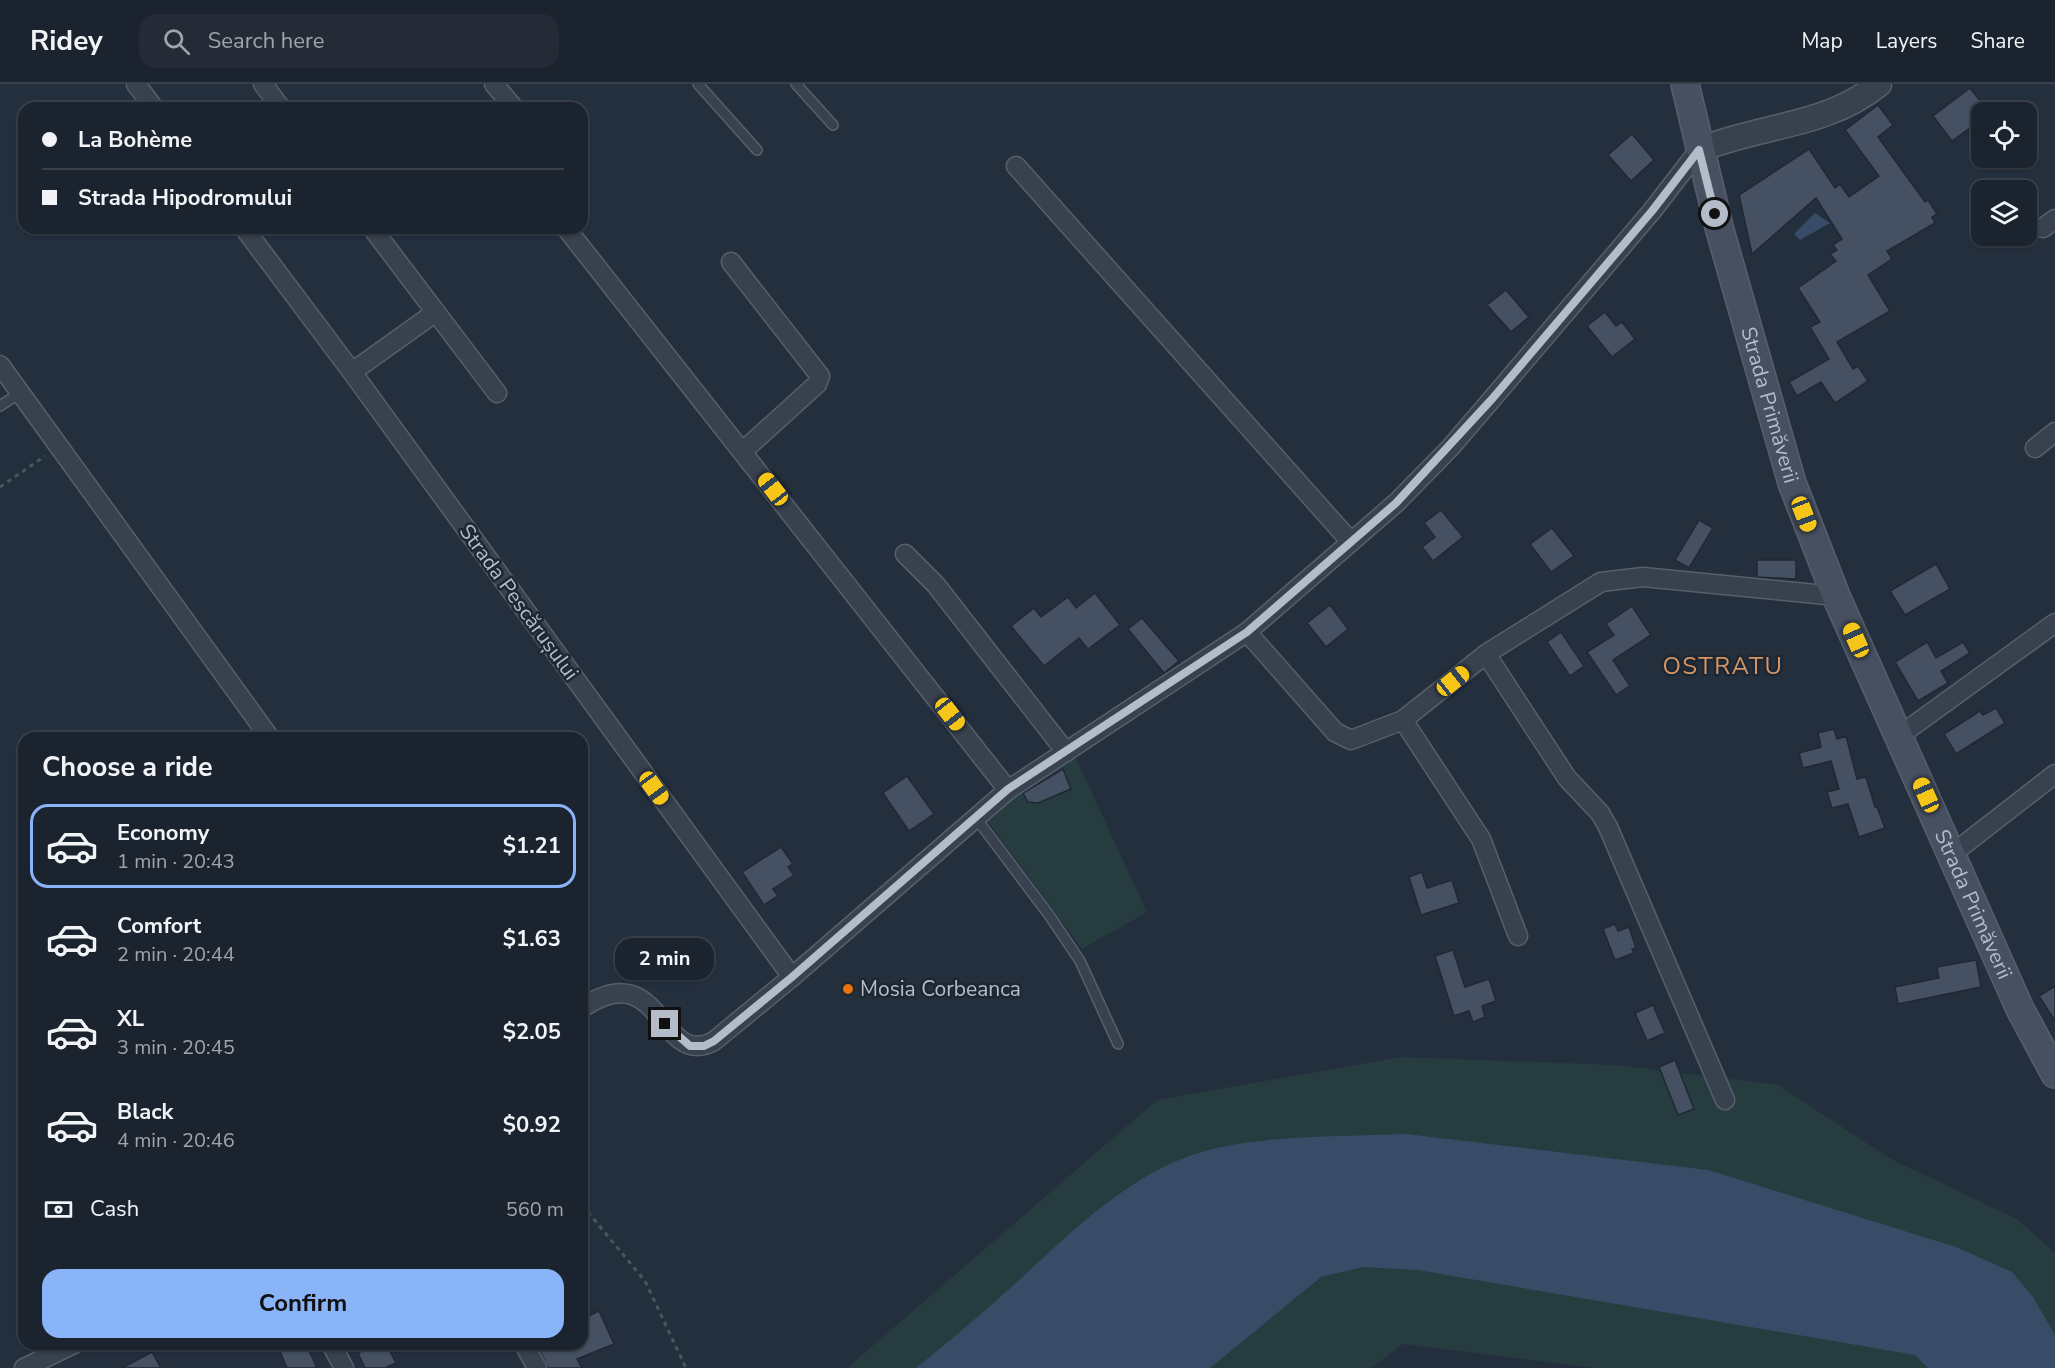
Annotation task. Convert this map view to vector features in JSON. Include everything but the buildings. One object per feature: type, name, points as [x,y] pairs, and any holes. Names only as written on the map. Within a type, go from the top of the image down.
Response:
[{"type":"main road","name":"Strada Primăverii","points":[[1685,84],[1699,150],[1777,436],[1836,596],[2020,1009],[2055,1074]]},
{"type":"street","points":[[136,84],[150,102]]},
{"type":"street","points":[[263,84],[276,102]]},
{"type":"street","points":[[494,84],[509,102]]},
{"type":"street","points":[[588,1005],[609,993],[627,992],[640,996],[678,1038],[690,1046],[704,1046],[792,977],[1008,789],[1247,632],[1396,503],[1450,448],[1652,211],[1699,150],[1720,141],[1807,122],[1866,95],[1879,84]]},
{"type":"street","points":[[1016,166],[1351,542]]},
{"type":"street","name":"Strada Pescărușului","points":[[248,234],[352,372],[792,977]]},
{"type":"street","points":[[377,234],[497,393]]},
{"type":"street","points":[[571,234],[1008,789]]},
{"type":"street","points":[[731,262],[820,376],[817,384],[743,451]]},
{"type":"street","points":[[352,372],[436,312]]},
{"type":"street","points":[[0,365],[266,732]]},
{"type":"street","points":[[2036,448],[2055,432]]},
{"type":"street","points":[[904,554],[936,585],[1066,752]]},
{"type":"street","points":[[1247,632],[1335,732],[1351,740],[1403,720],[1486,654],[1601,582],[1643,577],[1836,596]]},
{"type":"street","points":[[1899,736],[2055,623]]},
{"type":"street","points":[[1486,654],[1567,778],[1600,813],[1608,827],[1725,1100]]},
{"type":"street","points":[[1403,720],[1480,839],[1518,936]]},
{"type":"street","points":[[1952,854],[2055,774]]},
{"type":"street","points":[[24,1368],[62,1350]]},
{"type":"street","points":[[334,1350],[344,1368]]},
{"type":"street","points":[[527,1350],[537,1368]]},
{"type":"lane","points":[[698,84],[757,150]]},
{"type":"lane","points":[[796,84],[833,125]]},
{"type":"lane","points":[[0,406],[20,393]]},
{"type":"lane","points":[[976,818],[1049,915],[1080,961],[1118,1044]]},
{"type":"path","points":[[0,487],[58,446]]},
{"type":"path","points":[[588,1212],[645,1281],[686,1368]]},
{"type":"green space","points":[[1072,750],[1147,912],[1082,949],[987,820],[1016,789]]},
{"type":"green space","points":[[1401,1057],[1616,1065],[1778,1085],[1891,1159],[2017,1219],[2055,1253],[2055,1368],[1593,1368],[1403,1344],[1371,1368],[847,1368],[1157,1100]]},
{"type":"water","points":[[1815,213],[1830,223],[1800,240],[1794,234]]},
{"type":"water","points":[[1406,1134],[1708,1170],[1956,1247],[2012,1272],[2033,1297],[2055,1335],[2055,1368],[1928,1368],[1915,1355],[1418,1270],[1363,1267],[1321,1277],[1210,1368],[916,1368],[980,1315],[1097,1211],[1119,1194],[1164,1167],[1213,1149],[1267,1140]]},
{"type":"place","name":"Mosia Corbeanca","points":[[848,989]]},
{"type":"district","name":"OSTRATU","points":[[1723,666]]},
{"type":"route","points":[[665,1024],[678,1038],[690,1046],[704,1046],[714,1041],[792,977],[1008,789],[1247,632],[1396,503],[1450,448],[1652,211],[1699,150],[1715,214]]}]
